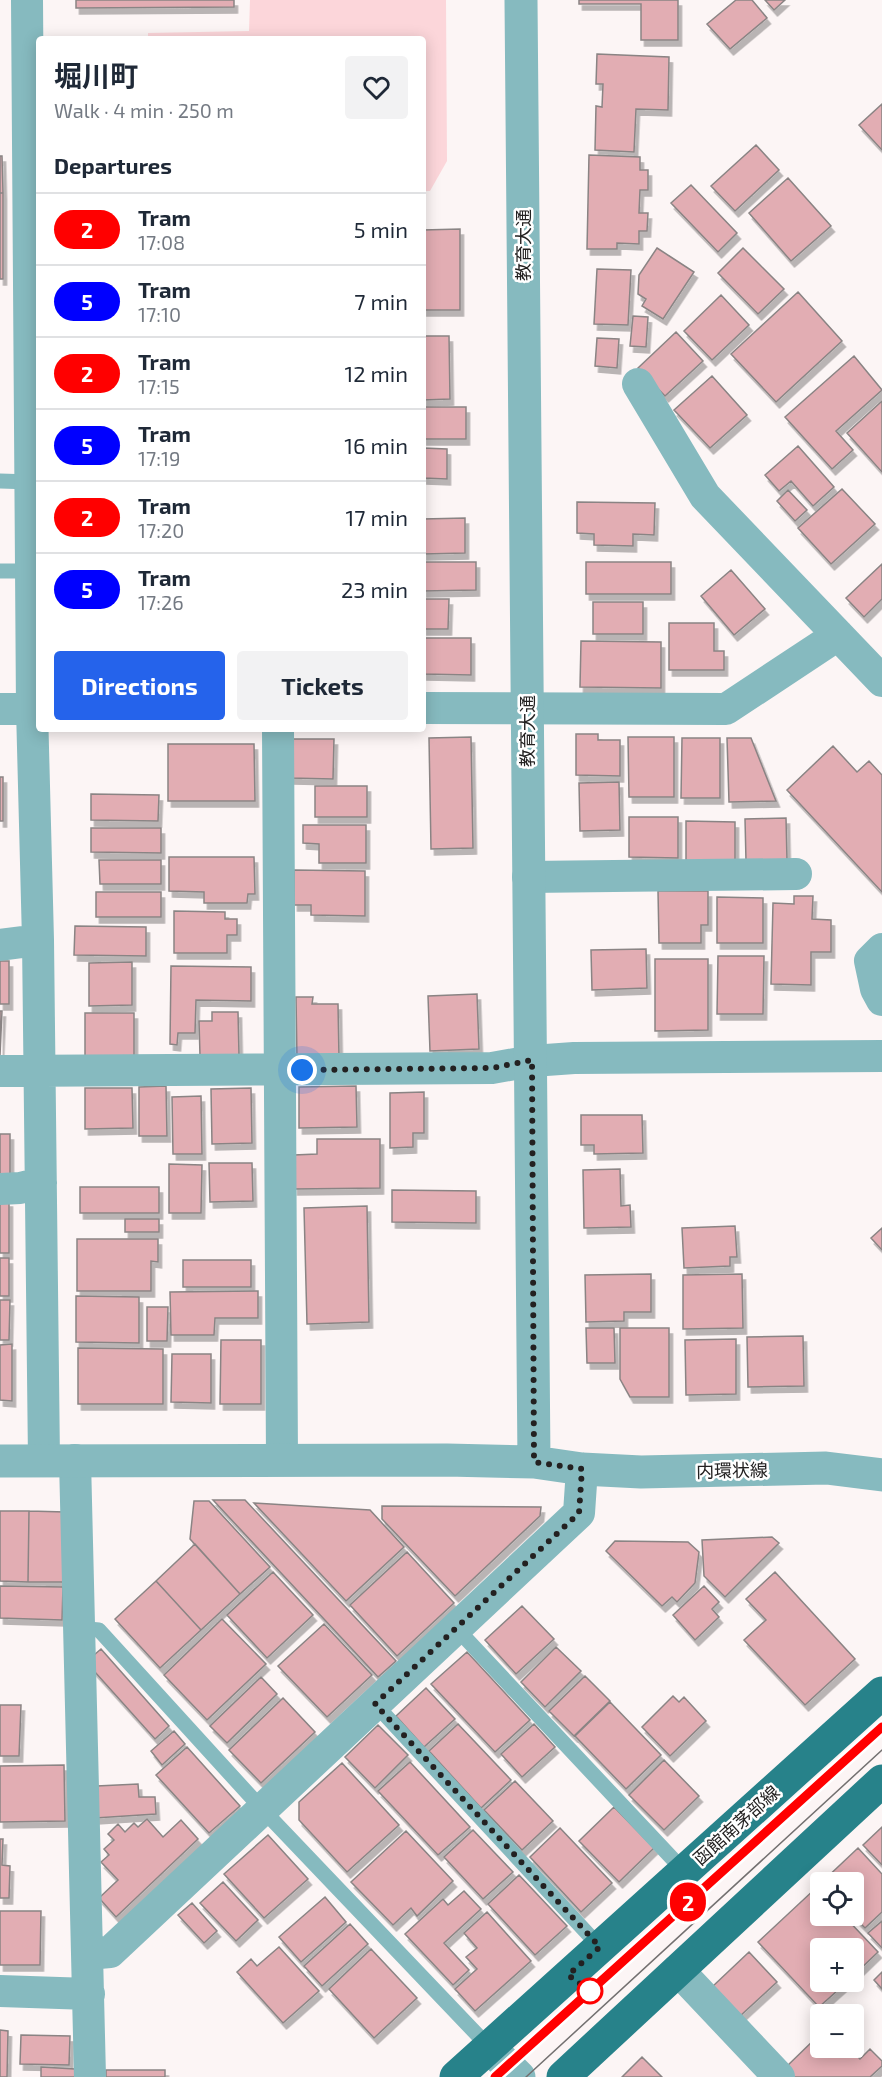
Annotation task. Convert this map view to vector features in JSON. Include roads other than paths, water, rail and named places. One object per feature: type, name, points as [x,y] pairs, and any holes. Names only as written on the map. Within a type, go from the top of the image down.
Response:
[{"type":"main road","name":"函館南茅部線","points":[[456,2077],[882,1693]]},
{"type":"main road","points":[[563,2077],[882,1781]]},
{"type":"street","points":[[0,709],[36,709],[31,571],[27,0]]},
{"type":"street","name":"教育大通","points":[[521,0],[534,1462]]},
{"type":"street","points":[[638,384],[705,496],[882,681]]},
{"type":"street","points":[[426,708],[726,710],[838,635]]},
{"type":"street","points":[[36,732],[41,1183],[59,1460],[78,1628],[90,2077]]},
{"type":"street","points":[[278,732],[278,1070],[282,1460]]},
{"type":"street","points":[[528,877],[796,874]]},
{"type":"street","points":[[0,945],[39,940]]},
{"type":"street","points":[[882,950],[870,961],[876,989],[882,1000]]},
{"type":"street","points":[[0,1071],[492,1068],[532,1060],[574,1058],[882,1056]]},
{"type":"street","points":[[0,1189],[41,1183]]},
{"type":"street","name":"内環状線","points":[[0,1461],[534,1462],[582,1469],[641,1472],[826,1468],[882,1475]]},
{"type":"street","points":[[88,1954],[110,1952],[579,1513],[582,1469]]},
{"type":"street","points":[[678,1970],[779,2077]]},
{"type":"street","points":[[0,1991],[89,1994]]},
{"type":"street","points":[[489,2047],[519,2077]]},
{"type":"lane","points":[[0,481],[31,482]]},
{"type":"lane","points":[[0,571],[31,571]]},
{"type":"lane","points":[[78,1628],[99,1630],[262,1809],[489,2047]]},
{"type":"lane","points":[[457,1629],[684,1871]]},
{"type":"lane","points":[[375,1704],[600,1947]]},
{"type":"tram line","points":[[495,2077],[882,1727]]},
{"type":"tram line","name":"2","points":[[495,2077],[882,1727]]},
{"type":"tram line","points":[[526,2077],[882,1750]]}]
